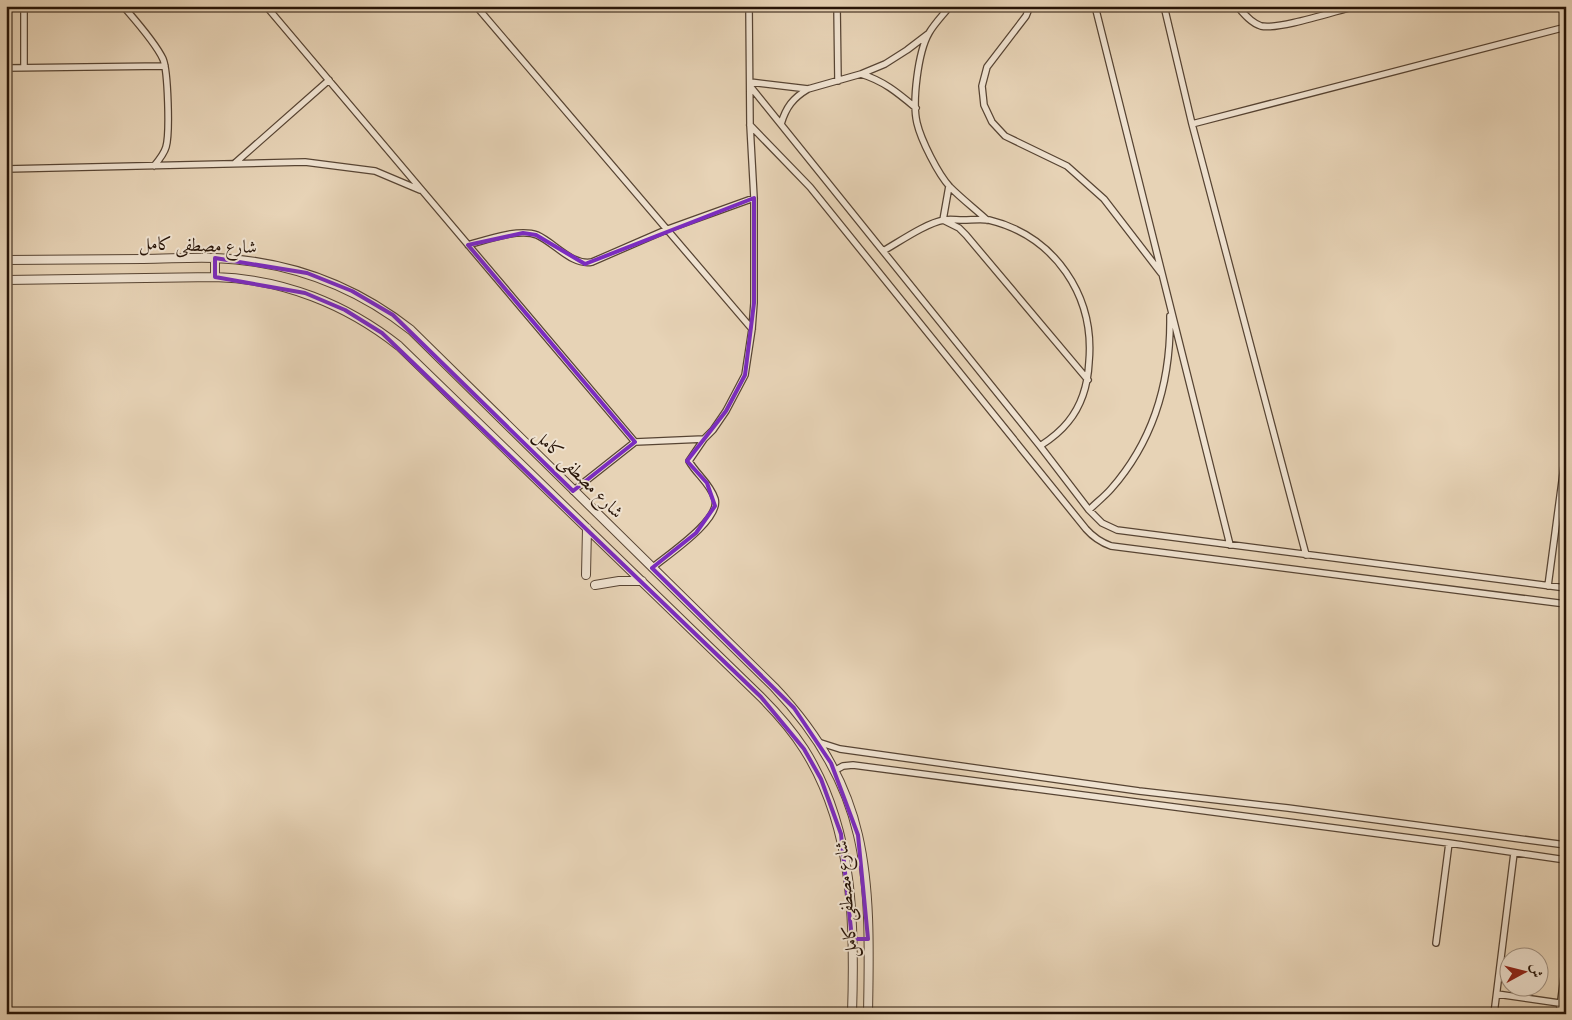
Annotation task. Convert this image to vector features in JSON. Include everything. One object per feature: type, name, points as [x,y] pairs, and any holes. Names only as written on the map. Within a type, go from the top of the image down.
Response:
[{"type":"street","points":[[24,6],[24,67]]},
{"type":"street","points":[[123,6],[158,51],[165,66],[168,134],[162,156],[154,166]]},
{"type":"street","points":[[266,6],[635,442]]},
{"type":"street","points":[[476,6],[752,329]]},
{"type":"street","points":[[652,568],[696,533],[709,518],[715,506],[715,500],[707,483],[689,460],[726,411],[745,375],[754,303],[754,198],[750,125],[749,6]]},
{"type":"street","points":[[837,6],[838,81]]},
{"type":"street","points":[[781,124],[785,109],[795,97],[808,89],[861,74],[885,64],[908,50],[928,34],[950,6]]},
{"type":"street","points":[[1030,6],[1026,16],[987,67],[982,86],[984,105],[992,122],[1005,136],[1067,166],[1104,199],[1162,275]]},
{"type":"street","points":[[1095,6],[1230,545]]},
{"type":"street","points":[[1164,6],[1192,124],[1306,555]]},
{"type":"street","points":[[1237,6],[1247,17],[1260,26],[1279,25],[1356,6]]},
{"type":"street","points":[[1192,124],[1566,27]]},
{"type":"street","points":[[928,34],[916,79],[917,124],[930,156],[949,186],[987,220]]},
{"type":"street","points":[[6,68],[165,66]]},
{"type":"street","points":[[861,74],[878,80],[916,108]]},
{"type":"street","points":[[235,164],[328,80]]},
{"type":"street","points":[[750,84],[808,89]]},
{"type":"street","points":[[750,84],[1040,446],[1089,510],[1102,523],[1116,530],[1566,588]]},
{"type":"street","points":[[750,125],[810,187],[1092,537],[1111,546],[1566,604]]},
{"type":"street","points":[[6,169],[305,162],[375,171],[422,190]]},
{"type":"street","points":[[943,220],[949,186]]},
{"type":"street","points":[[468,245],[494,237],[523,233],[536,235],[585,264],[668,229],[754,198]]},
{"type":"street","points":[[883,251],[943,220],[987,220],[1027,236],[1063,266],[1076,286],[1084,308],[1089,331],[1088,380],[1080,402],[1070,420],[1056,435],[1040,446]]},
{"type":"street","points":[[943,220],[952,224],[966,235],[1088,380]]},
{"type":"street","points":[[215,258],[215,278]]},
{"type":"street","name":"شارع مصطفى كامل","points":[[6,260],[215,258],[276,265],[307,273],[352,291],[392,315],[423,340],[573,491],[774,687],[794,708],[818,742],[834,770],[850,807],[858,835],[866,896],[868,1014]]},
{"type":"street","name":"شارع مصطفى كامل","points":[[6,280],[243,279],[304,293],[345,310],[370,325],[415,360],[761,697],[784,722],[804,749],[821,779],[841,834],[849,883],[852,939],[852,1014]]},
{"type":"street","points":[[1089,510],[1111,489],[1134,458],[1152,422],[1165,384],[1170,345],[1170,305]]},
{"type":"street","points":[[573,491],[635,442],[704,439]]},
{"type":"street","points":[[1548,586],[1566,451]]},
{"type":"street","points":[[586,575],[587,528]]},
{"type":"street","points":[[610,550],[622,538]]},
{"type":"street","points":[[620,559],[631,548]]},
{"type":"street","points":[[595,585],[642,581]]},
{"type":"street","points":[[818,742],[840,749],[1140,791],[1296,809],[1566,845]]},
{"type":"street","points":[[834,770],[843,766],[853,765],[1566,860]]},
{"type":"street","points":[[1436,943],[1449,843]]},
{"type":"street","points":[[1494,1014],[1514,853]]},
{"type":"street","points":[[852,939],[868,939]]},
{"type":"street","points":[[1559,1014],[1563,1004],[1566,962]]},
{"type":"street","points":[[1497,994],[1563,1004]]},
{"type":"highlighted area","points":[[754,198],[754,303],[745,375],[726,411],[687,461],[707,483],[715,506],[696,533],[652,568],[794,708],[831,763],[858,835],[868,939],[852,939],[841,834],[821,779],[804,749],[761,697],[382,333],[345,310],[305,293],[215,277],[215,258],[307,273],[352,291],[393,315],[573,491],[635,442],[468,245],[523,233],[536,235],[585,264]]}]
